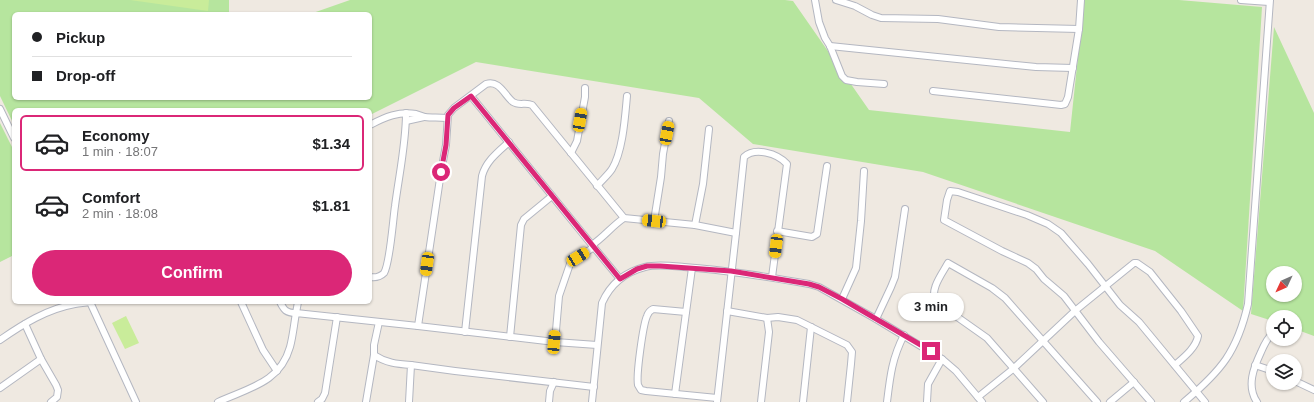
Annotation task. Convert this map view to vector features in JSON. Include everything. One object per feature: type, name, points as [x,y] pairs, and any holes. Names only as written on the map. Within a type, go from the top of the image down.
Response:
[{"type":"street","points":[[815,0],[819,22],[842,76],[846,80],[884,84]]},
{"type":"street","points":[[837,0],[855,6],[881,18],[938,19],[999,27],[1080,29]]},
{"type":"street","points":[[933,91],[1060,105],[1065,104],[1068,98],[1080,29],[1081,0]]},
{"type":"street","points":[[1184,402],[1215,375],[1226,360],[1236,343],[1248,304],[1255,222],[1269,1],[1241,0]]},
{"type":"street","points":[[830,46],[1036,67],[1073,68]]},
{"type":"street","points":[[418,326],[446,145],[447,118],[454,108],[471,96],[481,86],[491,83],[497,84],[514,102],[520,104],[530,104],[624,218]]},
{"type":"street","points":[[571,153],[577,141],[585,97],[585,88]]},
{"type":"street","points":[[471,96],[620,279]]},
{"type":"street","points":[[597,186],[612,169],[616,160],[623,129],[627,96]]},
{"type":"street","points":[[0,109],[12,134]]},
{"type":"street","points":[[372,124],[388,116],[406,113],[426,117]]},
{"type":"street","points":[[372,277],[378,277],[383,273],[386,265],[402,152],[406,134],[406,113]]},
{"type":"street","points":[[406,121],[436,116],[447,118]]},
{"type":"street","points":[[654,221],[669,121]]},
{"type":"street","points":[[695,225],[709,129]]},
{"type":"street","points":[[465,332],[482,176],[484,169],[490,161],[509,142]]},
{"type":"street","points":[[686,312],[653,309],[649,312],[645,321],[637,383],[639,388],[646,391],[717,400],[744,157],[752,152],[760,152],[777,157],[787,164],[772,277]]},
{"type":"street","points":[[777,231],[812,237],[817,234],[827,166]]},
{"type":"street","points":[[842,299],[856,268],[864,171]]},
{"type":"street","points":[[1150,402],[1099,342],[1064,296],[1028,263],[944,220],[950,191],[958,192],[972,198],[1008,208],[1048,224],[1060,233],[1106,285],[1120,305],[1139,322],[1205,402]]},
{"type":"street","points":[[510,337],[521,225],[524,219],[552,196]]},
{"type":"street","points":[[876,319],[895,277],[904,209]]},
{"type":"street","points":[[554,342],[559,296],[567,270],[573,261],[593,246],[615,224],[624,218],[695,225],[736,233]]},
{"type":"street","points":[[1043,402],[987,338],[936,302],[933,297],[934,291],[948,263],[992,288],[1005,298],[1097,402]]},
{"type":"street","points":[[592,402],[602,303],[608,291],[620,279],[633,271],[647,266],[731,271],[772,277],[819,287],[904,335],[942,359],[956,371],[980,400],[1076,310],[1134,263],[1137,263],[1150,272],[1181,311],[1198,336],[1198,340],[1188,354],[1175,365]]},
{"type":"street","points":[[676,394],[692,268]]},
{"type":"street","points":[[0,340],[25,324],[52,310],[75,304]]},
{"type":"street","points":[[91,304],[136,402]]},
{"type":"street","points":[[242,304],[263,350],[277,371]]},
{"type":"street","points":[[281,304],[285,312],[289,313],[337,317],[554,342],[597,345]]},
{"type":"street","points":[[218,402],[262,383],[273,376],[287,356],[298,304]]},
{"type":"street","points":[[727,311],[767,318],[778,317],[797,320],[847,345],[852,352],[847,402]]},
{"type":"street","points":[[318,402],[322,399],[324,393],[337,317]]},
{"type":"street","points":[[761,402],[769,332],[767,318]]},
{"type":"street","points":[[366,402],[374,355],[374,345],[379,322]]},
{"type":"street","points":[[25,324],[41,359],[53,378],[58,390],[57,397],[51,402]]},
{"type":"street","points":[[803,402],[811,327]]},
{"type":"street","points":[[887,402],[891,368],[896,350],[904,335]]},
{"type":"street","points":[[1257,402],[1252,390],[1251,377],[1266,341]]},
{"type":"street","points":[[374,355],[381,360],[390,363],[594,387]]},
{"type":"street","points":[[0,388],[41,359]]},
{"type":"street","points":[[927,402],[928,384],[942,359]]},
{"type":"street","points":[[409,402],[411,365]]},
{"type":"street","points":[[1255,365],[1266,369]]},
{"type":"street","points":[[549,402],[550,391],[554,382]]},
{"type":"street","points":[[1110,402],[1134,382]]},
{"type":"street","points":[[1302,384],[1314,390]]},
{"type":"green space","points":[[0,0],[229,0],[229,12],[12,12],[12,100],[372,100],[372,12],[316,12],[350,0],[785,0],[793,1],[869,110],[1070,132],[1084,0],[1179,0],[1262,7],[1243,311],[1155,251],[923,172],[753,144],[699,98],[476,62],[372,114],[372,108],[12,108],[12,121],[0,96]]},
{"type":"green space","points":[[130,0],[209,0],[208,11]]},
{"type":"green space","points":[[1274,27],[1314,113],[1314,336],[1302,332],[1302,310],[1266,310],[1266,319],[1251,314]]},
{"type":"green space","points":[[0,123],[12,147],[12,256],[0,262]]},
{"type":"green space","points":[[126,316],[139,343],[125,349],[112,323]]},
{"type":"route","points":[[441,172],[446,145],[448,115],[454,108],[471,96],[484,110],[532,172],[620,279],[637,269],[647,266],[660,266],[731,271],[809,284],[819,287],[842,299],[931,351]]}]
